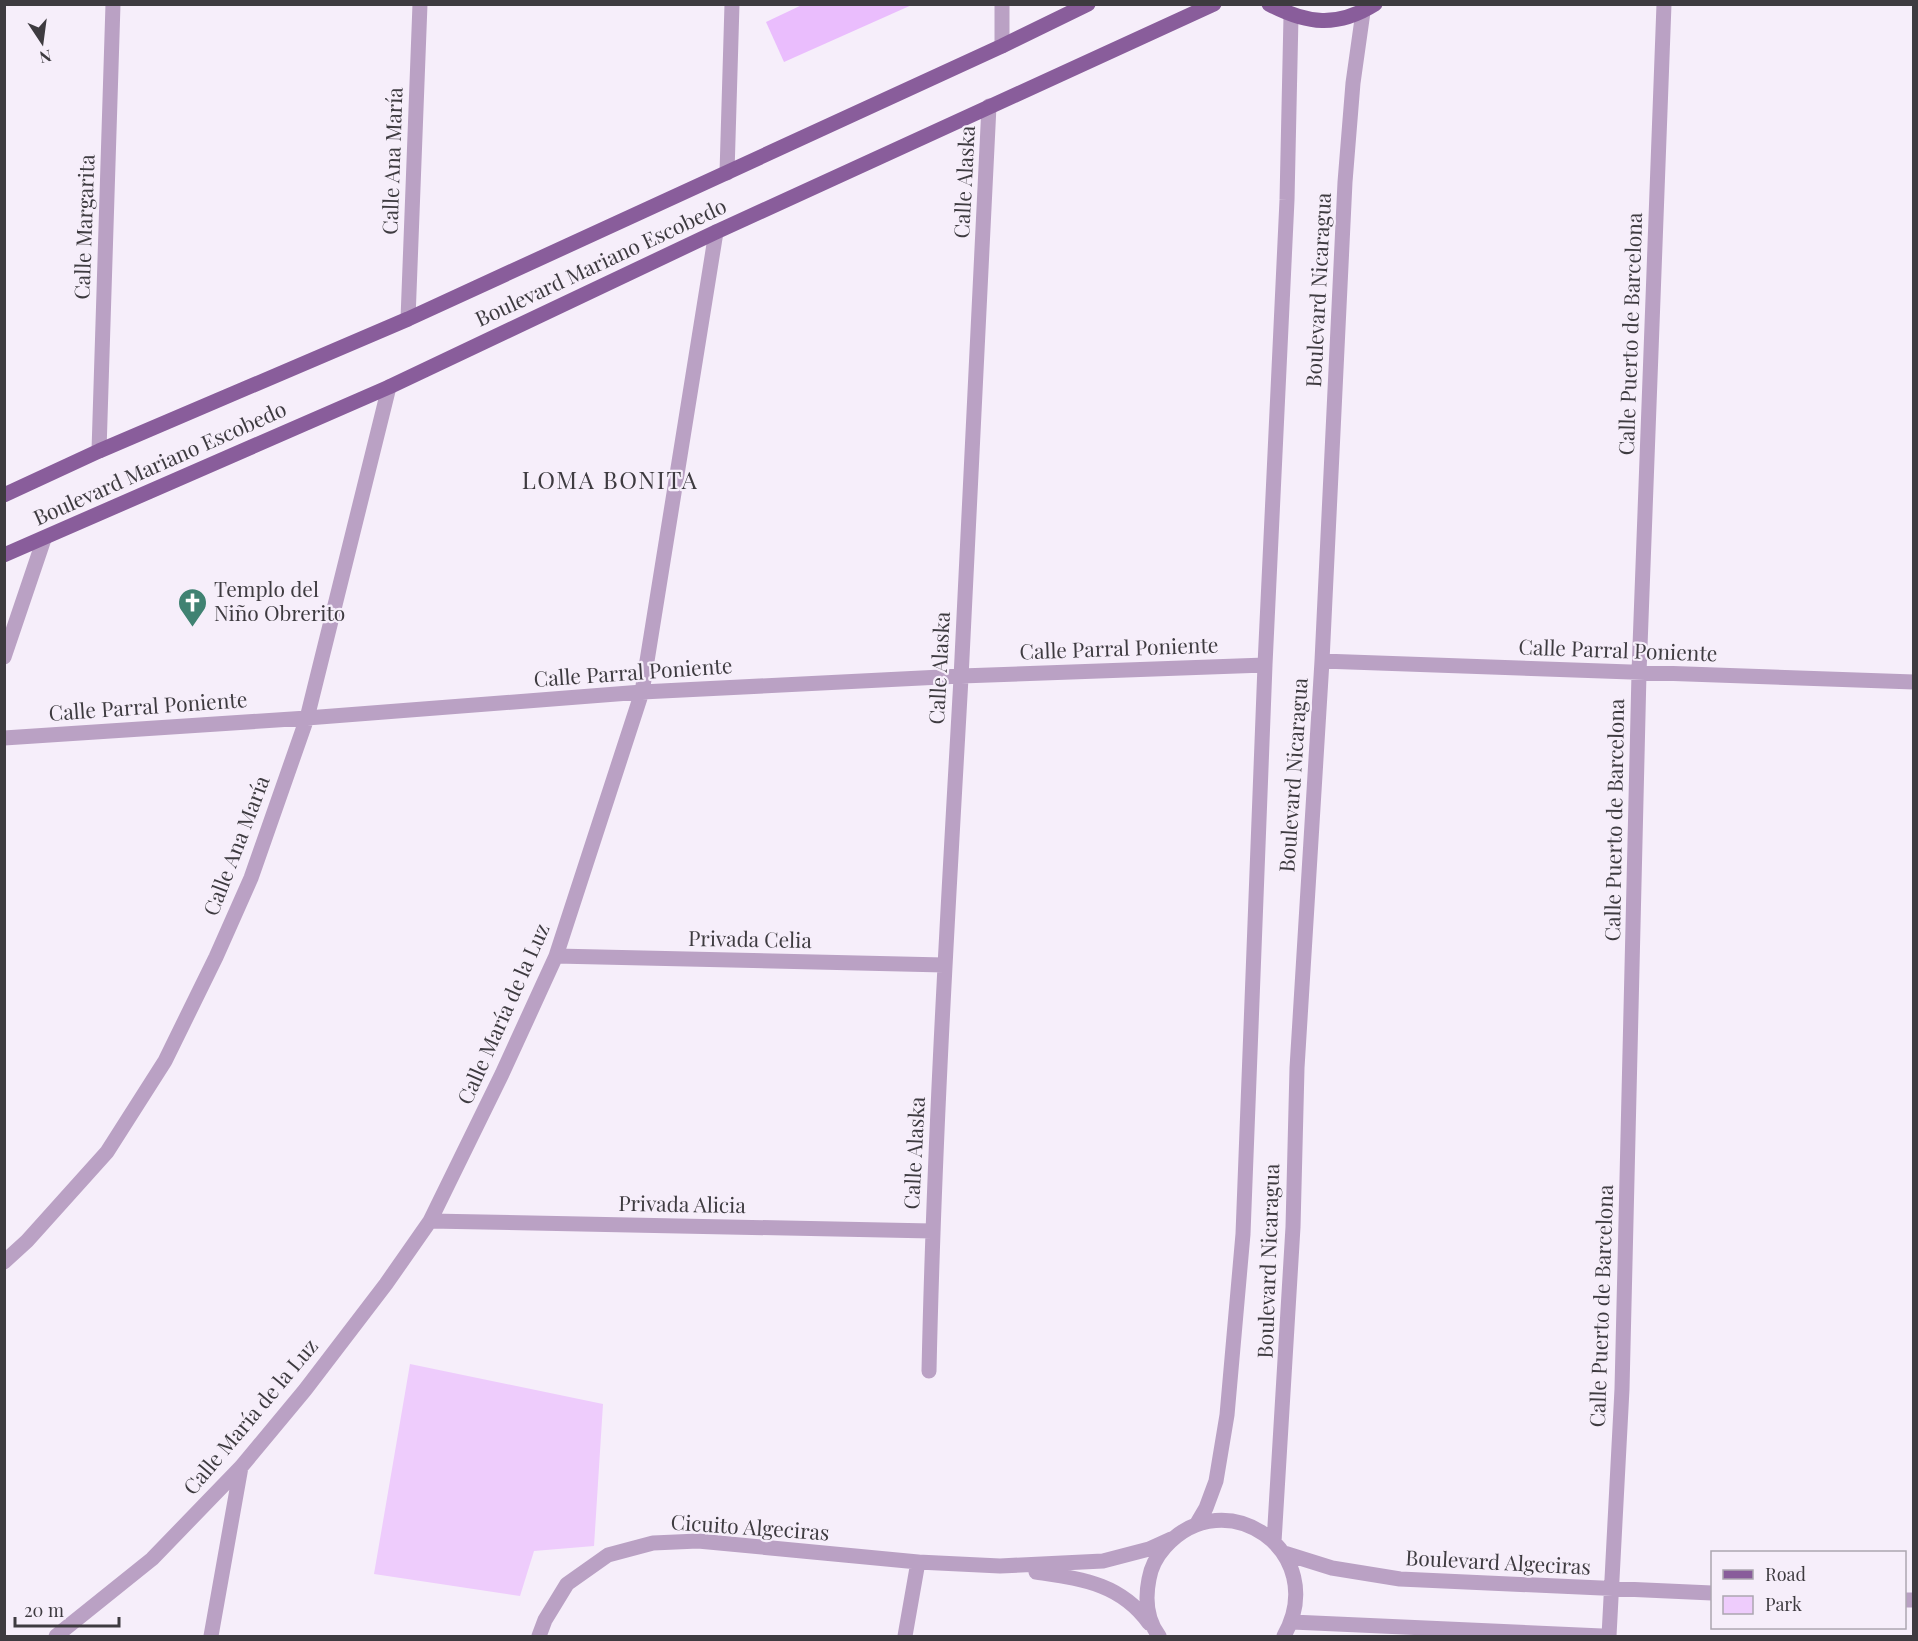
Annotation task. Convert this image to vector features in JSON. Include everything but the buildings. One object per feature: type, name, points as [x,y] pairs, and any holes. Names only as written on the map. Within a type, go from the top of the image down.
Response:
[{"type":"main road","name":"Boulevard Mariano Escobedo","points":[[4,495],[99,451],[408,319],[1002,46],[1088,4]]},
{"type":"main road","name":"Boulevard Mariano Escobedo","points":[[4,555],[389,387],[716,232],[1214,4]]},
{"type":"main road","points":[[1269,4],[1291,16],[1315,21],[1340,20],[1369,8]]},
{"type":"street","name":"Calle Margarita","points":[[99,451],[113,4]]},
{"type":"street","name":"Calle Ana María","points":[[408,319],[420,4]]},
{"type":"street","points":[[727,173],[732,4]]},
{"type":"street","points":[[1002,4],[1002,46]]},
{"type":"street","name":"Calle Puerto de Barcelona","points":[[1609,1636],[1622,1389],[1639,673],[1664,4]]},
{"type":"street","name":"Boulevard Nicaragua","points":[[1279,1547],[1293,1227],[1297,1068],[1322,661],[1345,182],[1353,83],[1369,8]]},
{"type":"street","name":"Boulevard Nicaragua","points":[[1196,1525],[1206,1508],[1216,1481],[1223,1437],[1242,1245],[1286,212],[1291,16]]},
{"type":"street","name":"Calle Alaska","points":[[929,1371],[932,1231],[944,965],[961,676],[989,106]]},
{"type":"street","name":"Calle María de la Luz","points":[[56,1636],[152,1560],[241,1467],[305,1390],[386,1284],[430,1221],[556,956],[642,692],[716,232]]},
{"type":"street","name":"Calle Ana María","points":[[4,1262],[27,1241],[106,1152],[165,1061],[216,957],[251,878],[307,718],[389,387]]},
{"type":"street","points":[[4,657],[44,539]]},
{"type":"street","name":"Calle Parral Poniente","points":[[1322,661],[1914,682]]},
{"type":"street","name":"Calle Parral Poniente","points":[[4,738],[307,718],[642,692],[961,676],[1265,665]]},
{"type":"street","name":"Privada Celia","points":[[556,956],[944,965]]},
{"type":"street","name":"Privada Alicia","points":[[430,1221],[932,1231]]},
{"type":"street","points":[[211,1636],[241,1467]]},
{"type":"street","name":"Boulevard Algeciras","points":[[1196,1525],[1212,1521],[1229,1521],[1245,1525],[1261,1532],[1279,1547],[1332,1568],[1400,1579],[1711,1593]]},
{"type":"street","points":[[1158,1635],[1149,1614],[1146,1594],[1150,1574],[1158,1555],[1172,1539],[1196,1525]]},
{"type":"street","name":"Cicuito Algeciras","points":[[539,1636],[545,1620],[567,1584],[608,1555],[653,1543],[698,1541],[918,1562],[1000,1566],[1103,1561],[1126,1556],[1172,1539]]},
{"type":"street","points":[[1279,1547],[1294,1575],[1297,1598],[1292,1622],[1284,1636]]},
{"type":"street","points":[[905,1636],[918,1562]]},
{"type":"street","name":"Cicuito Algeciras","points":[[1000,1566],[1098,1583],[1134,1606],[1158,1635]]},
{"type":"street","points":[[1292,1622],[1602,1636]]},
{"type":"green space","points":[[410,1364],[603,1404],[594,1546],[534,1551],[520,1596],[374,1574]]},
{"type":"place","name":"Templo del Niño Obrerito","points":[[193,628]]},
{"type":"district","name":"LOMA BONITA","points":[[610,481]]}]
